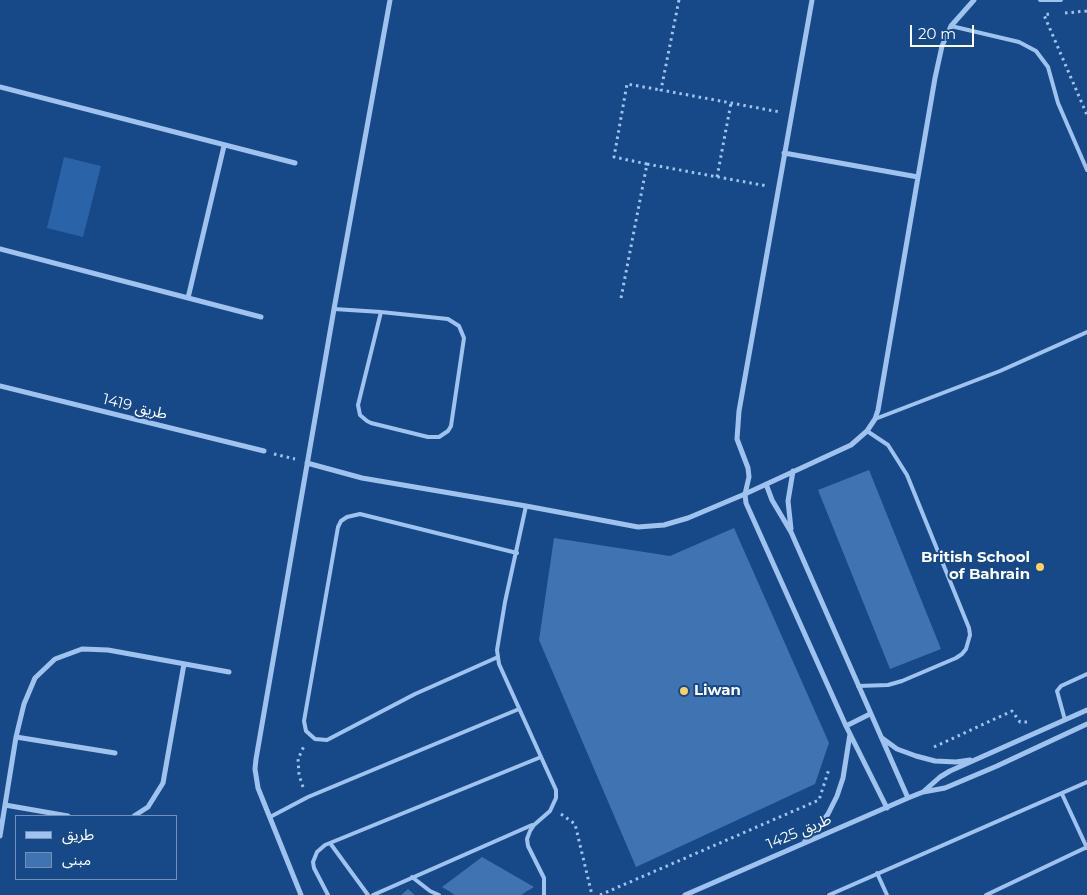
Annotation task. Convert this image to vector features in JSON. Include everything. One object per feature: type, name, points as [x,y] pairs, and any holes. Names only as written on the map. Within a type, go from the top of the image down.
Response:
[{"type":"street","points":[[301,895],[258,788],[255,769],[334,309],[390,0]]},
{"type":"street","points":[[812,0],[737,425],[737,439],[748,468],[749,477],[745,494],[746,503],[846,726],[887,808]]},
{"type":"street","points":[[307,463],[362,478],[638,527],[664,525],[688,518],[851,445],[867,431],[875,419],[881,398],[942,46],[951,26],[974,0]]},
{"type":"street","points":[[0,86],[295,163]]},
{"type":"street","points":[[188,298],[224,146]]},
{"type":"street","points":[[784,154],[918,176]]},
{"type":"street","points":[[0,249],[261,317]]},
{"type":"street","name":"طريق 1419","points":[[0,386],[264,452]]},
{"type":"street","points":[[791,532],[788,501],[793,471]]},
{"type":"street","points":[[766,484],[772,500],[791,532],[908,798]]},
{"type":"street","points":[[0,836],[16,737],[24,704],[35,678],[55,659],[82,649],[108,650],[229,672]]},
{"type":"street","points":[[136,815],[148,807],[163,783],[184,664]]},
{"type":"street","name":"طريق 1425","points":[[923,792],[940,777],[976,759],[1087,710]]},
{"type":"street","points":[[846,726],[870,714]]},
{"type":"street","name":"طريق 1425","points":[[685,895],[908,798],[923,792],[945,788],[997,766],[1087,724]]},
{"type":"street","points":[[803,844],[822,822],[837,796],[843,778],[851,734]]},
{"type":"street","points":[[16,737],[115,753]]},
{"type":"street","points":[[880,738],[916,756],[935,761],[956,762],[976,759]]},
{"type":"street","points":[[5,805],[62,815]]},
{"type":"lane","points":[[1040,0],[1061,0]]},
{"type":"lane","points":[[951,26],[1018,42],[1036,51],[1043,58],[1048,67],[1058,103],[1087,170]]},
{"type":"lane","points":[[334,309],[381,312],[448,319],[459,326],[464,338],[451,426],[448,431],[439,437],[428,437],[371,423],[360,415],[358,405],[381,312]]},
{"type":"lane","points":[[875,419],[1000,371],[1087,332]]},
{"type":"lane","points":[[858,686],[888,685],[956,658],[966,649],[970,635],[969,628],[907,475],[888,445],[867,431]]},
{"type":"lane","points":[[373,895],[534,824],[550,811],[556,798],[556,790],[499,664],[498,657],[498,643],[505,602],[526,506]]},
{"type":"lane","points":[[498,657],[415,694],[327,740],[321,741],[310,736],[304,726],[338,527],[341,521],[347,517],[360,514],[516,553]]},
{"type":"lane","points":[[1065,720],[1057,691],[1060,686],[1087,674]]},
{"type":"lane","points":[[270,817],[308,797],[519,709]]},
{"type":"lane","points":[[328,895],[314,868],[313,862],[317,852],[330,842],[541,757]]},
{"type":"lane","points":[[829,895],[1087,782]]},
{"type":"lane","points":[[986,895],[1087,847],[1062,794]]},
{"type":"lane","points":[[534,824],[530,831],[528,846],[544,878],[544,895]]},
{"type":"lane","points":[[330,842],[368,895]]},
{"type":"lane","points":[[878,874],[888,895]]},
{"type":"lane","points":[[412,877],[431,893],[439,895]]},
{"type":"path","points":[[661,90],[679,0]]},
{"type":"path","points":[[1062,13],[1087,11]]},
{"type":"path","points":[[1053,14],[1044,15],[1087,115]]},
{"type":"path","points":[[778,188],[614,157],[627,84],[791,114]]},
{"type":"path","points":[[717,177],[731,103]]},
{"type":"path","points":[[621,298],[647,164]]},
{"type":"path","points":[[273,454],[286,457]]},
{"type":"path","points":[[308,797],[299,775],[298,759],[310,736]]},
{"type":"path","points":[[550,811],[559,813],[574,824],[592,895]]},
{"type":"shaded area","points":[[64,157],[101,166],[83,237],[47,228]]},
{"type":"building","points":[[869,470],[941,649],[890,669],[818,490]]},
{"type":"building","name":"Liwan","points":[[734,528],[829,743],[815,784],[636,867],[539,640],[554,538],[670,556]]},
{"type":"building","points":[[482,857],[534,887],[521,895],[455,895],[442,887]]},
{"type":"building","points":[[408,889],[415,895],[401,895]]},
{"type":"place","name":"British School of Bahrain","points":[[1040,567]]},
{"type":"place","name":"Liwan","points":[[684,691]]}]
